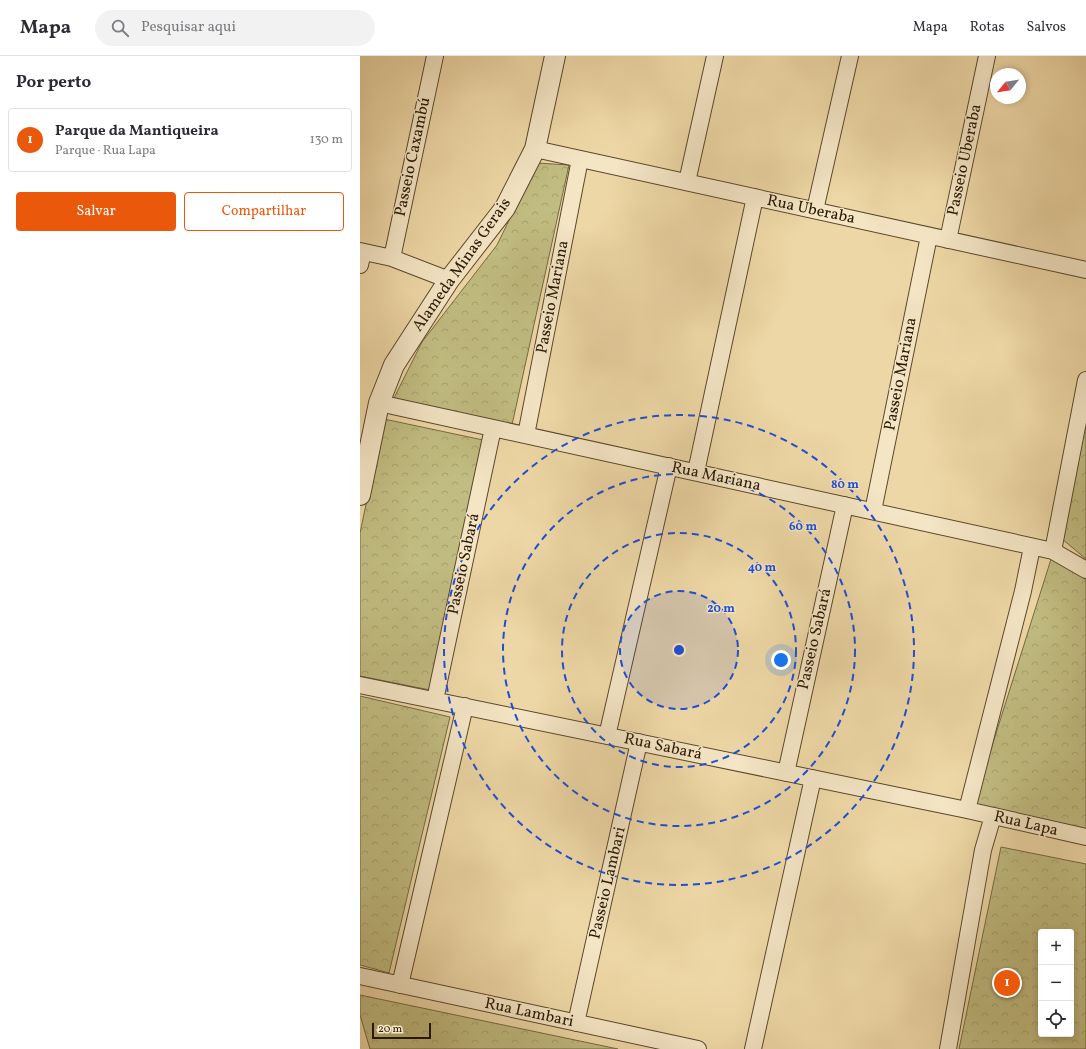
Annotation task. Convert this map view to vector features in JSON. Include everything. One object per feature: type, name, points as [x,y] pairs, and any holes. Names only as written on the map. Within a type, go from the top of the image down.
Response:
[{"type":"street","name":"Passeio Caxambú","points":[[392,258],[435,56]]},
{"type":"street","name":"Alameda Minas Gerais","points":[[360,495],[379,403],[394,365],[449,280],[505,208],[535,149],[555,56]]},
{"type":"street","points":[[687,182],[715,56]]},
{"type":"street","points":[[815,210],[850,56]]},
{"type":"street","name":"Passeio Uberaba","points":[[948,240],[987,56]]},
{"type":"street","name":"Rua Uberaba","points":[[535,149],[1086,270]]},
{"type":"street","name":"Passeio Mariana","points":[[526,435],[580,159]]},
{"type":"street","points":[[696,472],[755,197]]},
{"type":"street","name":"Passeio Mariana","points":[[873,512],[928,236]]},
{"type":"street","points":[[361,256],[392,258],[449,280]]},
{"type":"street","points":[[1053,551],[1086,380]]},
{"type":"street","name":"Rua Mariana","points":[[379,403],[1053,551],[1086,570]]},
{"type":"street","name":"Passeio Sabará","points":[[435,700],[493,428]]},
{"type":"street","points":[[607,736],[669,466]]},
{"type":"street","name":"Passeio Sabará","points":[[786,773],[845,505]]},
{"type":"street","points":[[967,810],[1023,591],[1032,547]]},
{"type":"street","name":"Rua Sabará","points":[[360,684],[967,810]]},
{"type":"street","points":[[400,985],[465,706]]},
{"type":"street","name":"Passeio Lambari","points":[[576,1023],[639,742]]},
{"type":"street","points":[[753,1049],[813,778]]},
{"type":"street","name":"Rua Lapa","points":[[967,810],[1086,837]]},
{"type":"street","points":[[948,1049],[984,850],[993,816]]},
{"type":"street","name":"Rua Lambari","points":[[360,976],[698,1049]]},
{"type":"green space","points":[[537,163],[569,165],[512,425],[393,400],[422,342],[497,245]]},
{"type":"green space","points":[[384,419],[483,440],[430,690],[360,676],[360,533]]},
{"type":"green space","points":[[1086,422],[1086,559],[1061,538]]},
{"type":"green space","points":[[1052,556],[1086,580],[1086,830],[977,805],[980,784]]},
{"type":"green space","points":[[360,696],[450,717],[389,973],[360,965]]},
{"type":"green space","points":[[1001,847],[1086,864],[1086,1049],[959,1049]]},
{"type":"green space","points":[[360,995],[618,1049],[370,1049],[360,1015]]},
{"type":"place","name":"Parque da Mantiqueira","points":[[1007,983]]}]
